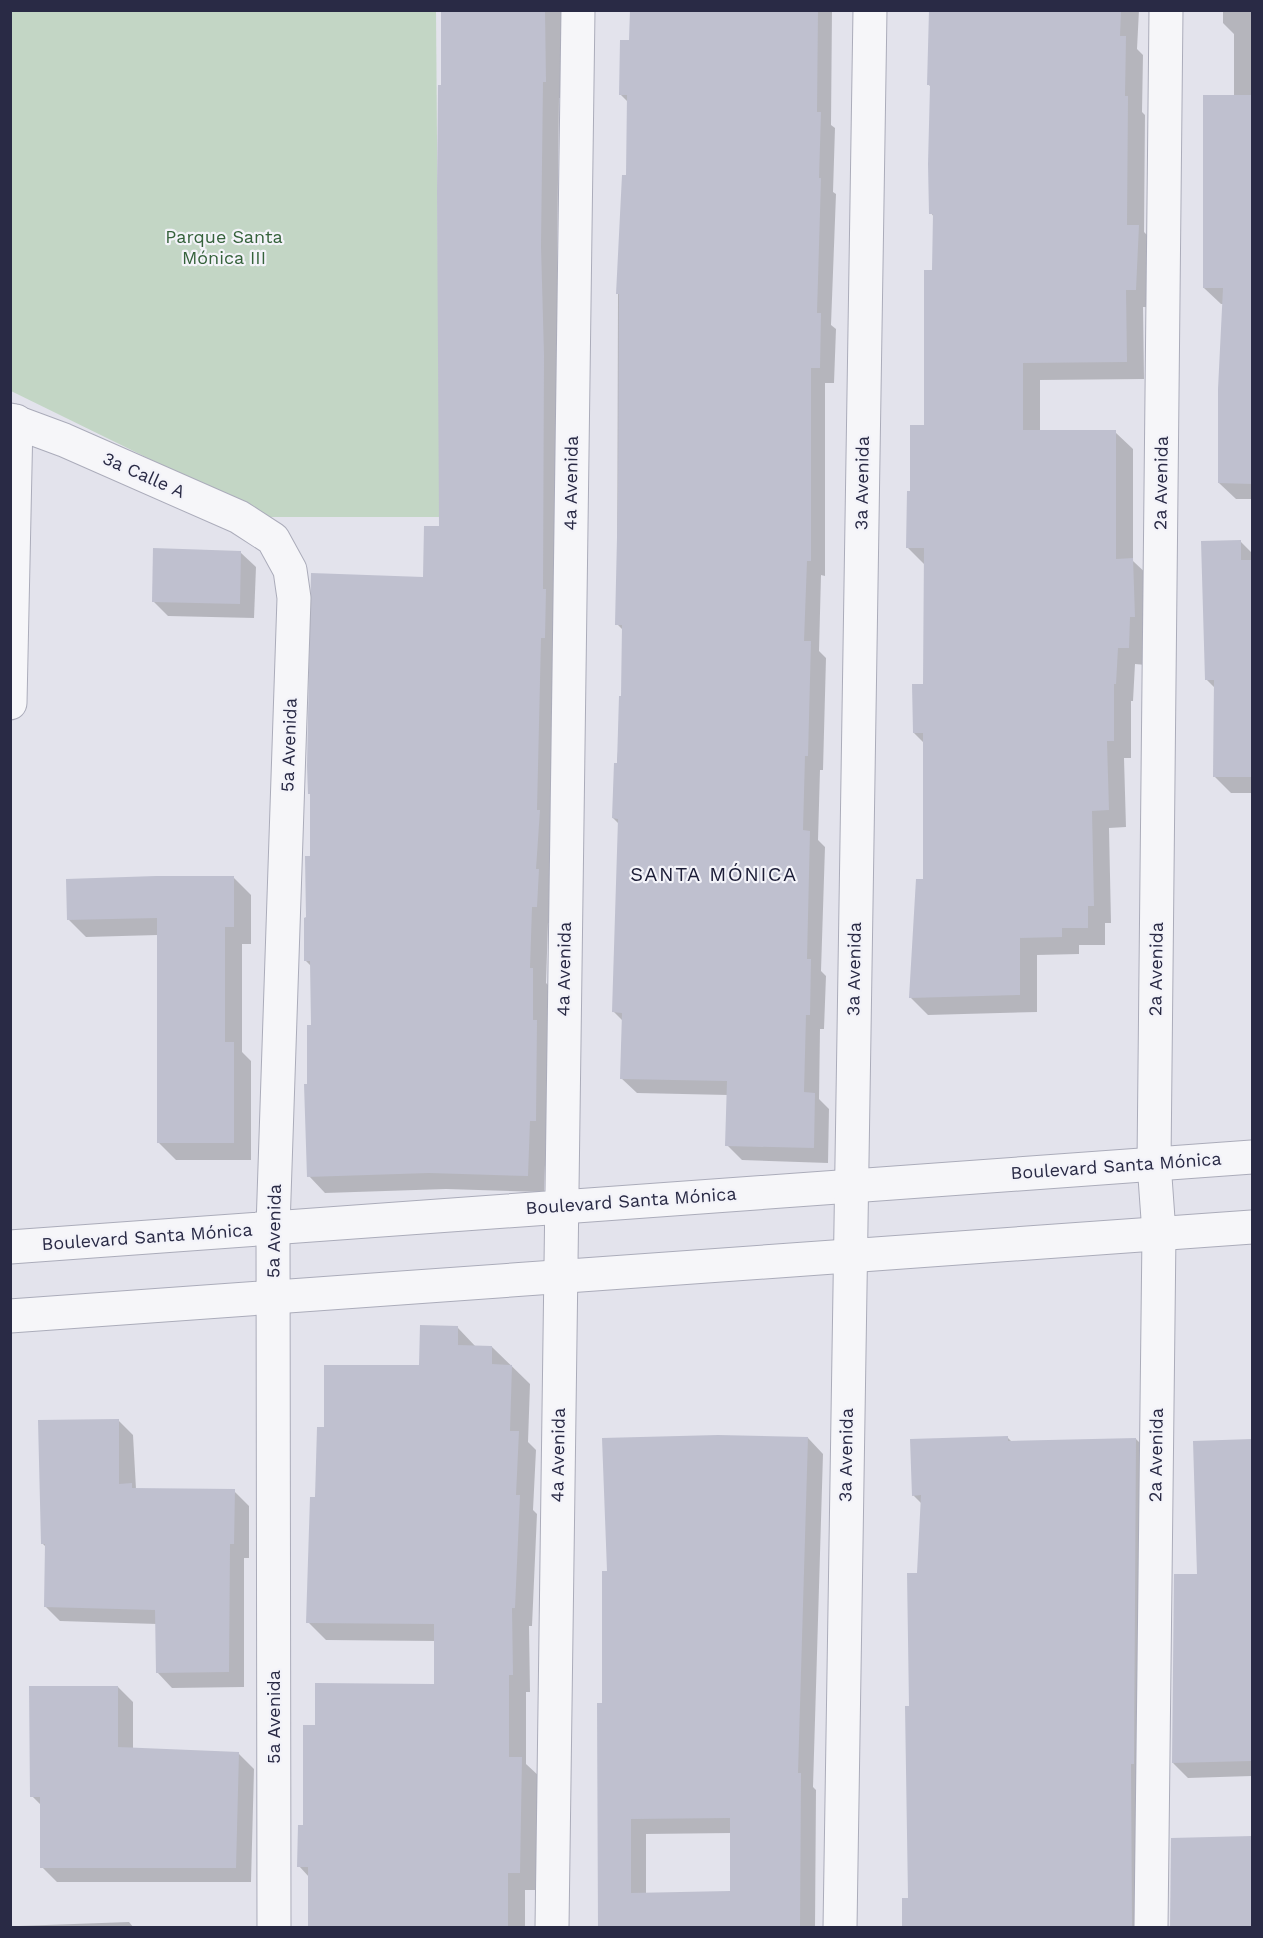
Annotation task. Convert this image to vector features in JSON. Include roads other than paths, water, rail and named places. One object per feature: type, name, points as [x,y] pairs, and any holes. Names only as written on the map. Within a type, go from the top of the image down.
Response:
[{"type":"street","name":"4a Avenida","points":[[552,1928],[578,10]]},
{"type":"street","name":"3a Avenida","points":[[840,1928],[870,10]]},
{"type":"street","name":"2a Avenida","points":[[1151,1928],[1159,1233],[1154,1163],[1166,10]]},
{"type":"street","name":"3a Calle A","points":[[13,421],[239,517],[273,539]]},
{"type":"street","points":[[10,703],[13,421]]},
{"type":"street","name":"5a Avenida","points":[[273,539],[290,570],[294,598],[273,1227],[274,1928]]},
{"type":"street","name":"Boulevard Santa Mónica","points":[[10,1246],[1252,1157]]},
{"type":"street","points":[[10,1316],[1252,1227]]},
{"type":"district","name":"SANTA MÓNICA","points":[[714,874]]},
{"type":"park label","name":"Parque Santa Mónica III","points":[[224,247]]}]
